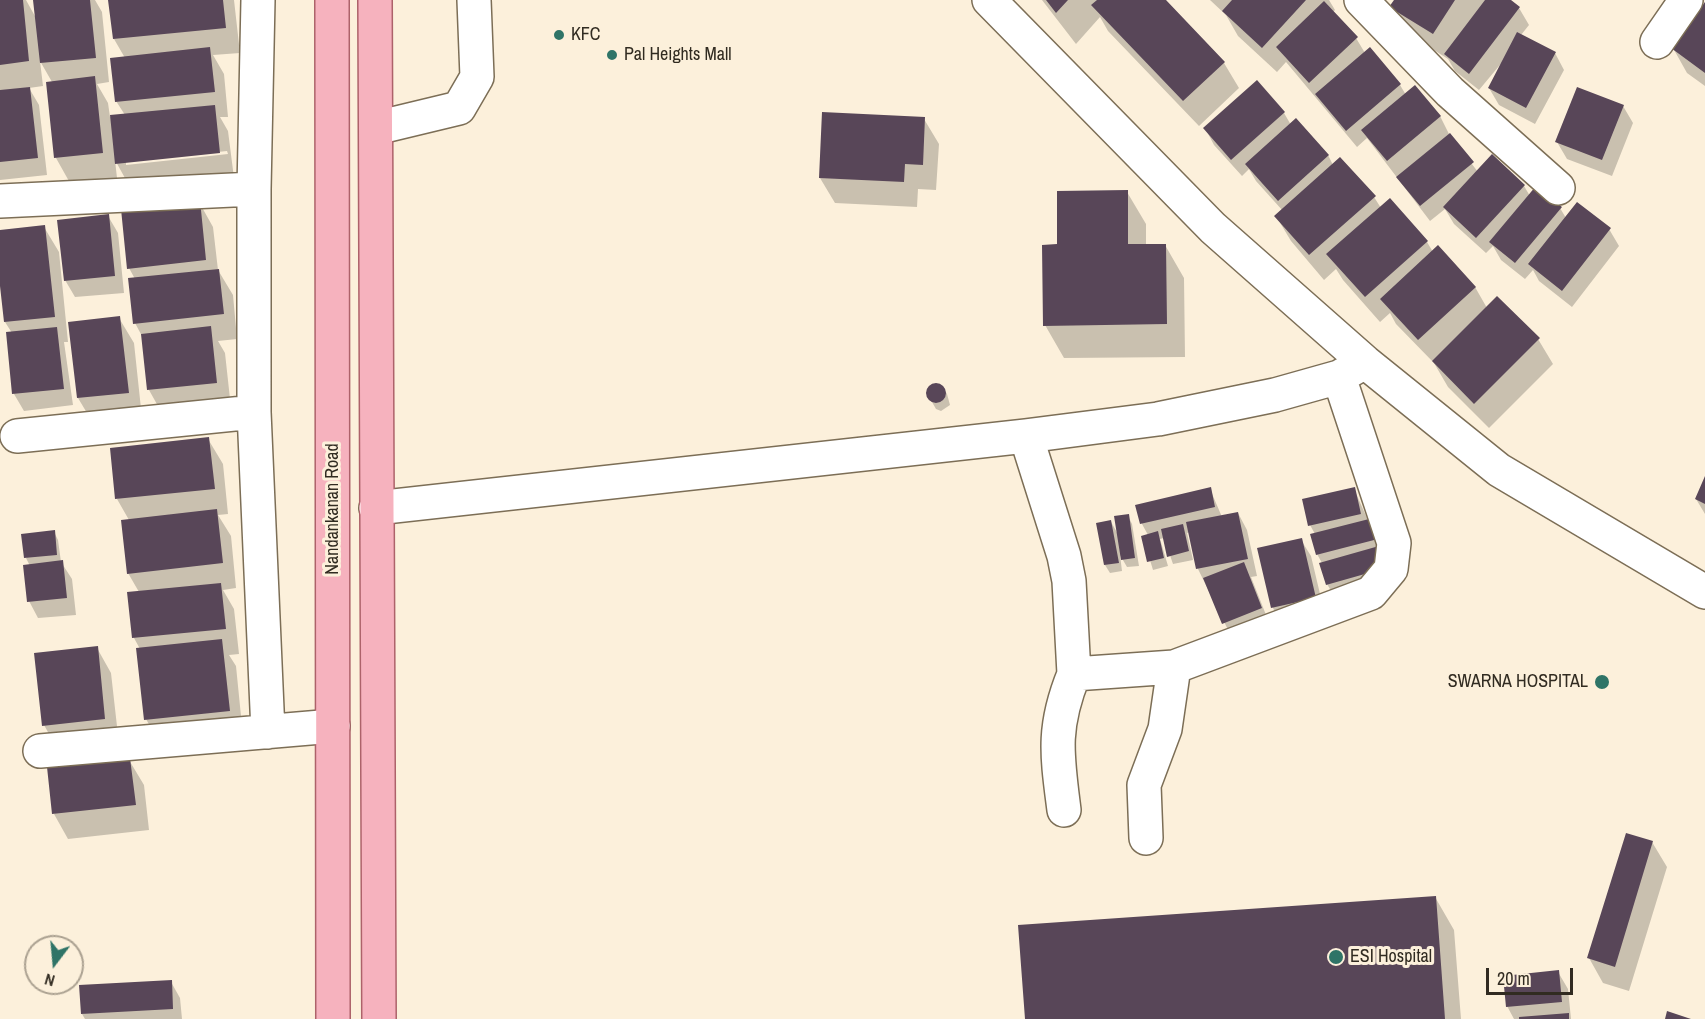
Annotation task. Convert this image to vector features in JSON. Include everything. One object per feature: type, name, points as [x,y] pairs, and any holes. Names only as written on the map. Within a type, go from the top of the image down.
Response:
[{"type":"main road","name":"Nandankanan Road","points":[[332,0],[333,1019]]},
{"type":"main road","points":[[375,0],[379,1019]]},
{"type":"main road","points":[[333,267],[375,264]]},
{"type":"street","points":[[258,0],[254,189],[255,412],[268,732]]},
{"type":"street","points":[[376,128],[459,108],[477,77],[474,0]]},
{"type":"street","points":[[989,0],[1352,369],[1499,470],[1705,592]]},
{"type":"street","points":[[1361,0],[1450,92],[1558,188]]},
{"type":"street","points":[[1657,42],[1686,0]]},
{"type":"street","points":[[0,201],[254,189]]},
{"type":"street","points":[[376,508],[1026,436],[1158,419],[1275,395],[1352,369]]},
{"type":"street","points":[[1074,674],[1174,667],[1371,592],[1390,569],[1394,543],[1352,369]]},
{"type":"street","points":[[17,436],[255,412]]},
{"type":"street","points":[[1026,436],[1067,572],[1074,674],[1064,700],[1057,731],[1064,810]]},
{"type":"street","points":[[1146,838],[1144,785],[1165,729],[1174,667]]},
{"type":"street","points":[[40,751],[333,726]]},
{"type":"building","points":[[0,0],[23,0],[29,61],[0,65]]},
{"type":"building","points":[[33,0],[90,0],[96,58],[40,63]]},
{"type":"building","points":[[108,0],[223,0],[226,28],[113,39]]},
{"type":"building","points":[[1046,0],[1068,0],[1056,13]]},
{"type":"building","points":[[1097,0],[1166,0],[1225,62],[1183,101],[1091,5]]},
{"type":"building","points":[[1232,0],[1306,0],[1262,48],[1222,11]]},
{"type":"building","points":[[1394,0],[1455,0],[1433,34],[1389,7]]},
{"type":"building","points":[[1485,0],[1511,0],[1520,7],[1469,74],[1444,54]]},
{"type":"building","points":[[1324,1],[1358,37],[1309,83],[1276,47]]},
{"type":"building","points":[[1705,2],[1705,73],[1671,48]]},
{"type":"building","points":[[1517,32],[1556,52],[1526,108],[1488,88]]},
{"type":"building","points":[[210,47],[215,92],[115,102],[110,58]]},
{"type":"building","points":[[1370,47],[1401,84],[1346,131],[1315,94]]},
{"type":"building","points":[[95,76],[103,153],[54,158],[46,82]]},
{"type":"building","points":[[1257,80],[1285,112],[1231,160],[1203,128]]},
{"type":"building","points":[[1415,85],[1441,116],[1387,161],[1361,130]]},
{"type":"building","points":[[30,87],[38,158],[0,162],[0,90]]},
{"type":"building","points":[[1577,87],[1624,105],[1602,160],[1555,142]]},
{"type":"building","points":[[215,105],[220,153],[115,164],[110,115]]},
{"type":"building","points":[[822,112],[925,117],[923,165],[905,164],[904,182],[819,178]]},
{"type":"building","points":[[1296,118],[1329,155],[1278,201],[1245,164]]},
{"type":"building","points":[[1450,133],[1474,162],[1420,206],[1396,177]]},
{"type":"building","points":[[1492,154],[1525,185],[1476,238],[1443,207]]},
{"type":"building","points":[[1340,157],[1376,196],[1309,255],[1274,216]]},
{"type":"building","points":[[1536,186],[1562,207],[1515,263],[1489,242]]},
{"type":"building","points":[[1128,190],[1128,244],[1166,244],[1167,324],[1043,326],[1042,245],[1057,244],[1057,191]]},
{"type":"building","points":[[1390,198],[1428,241],[1365,297],[1326,254]]},
{"type":"building","points":[[200,200],[206,260],[127,269],[121,209]]},
{"type":"building","points":[[1577,202],[1611,228],[1562,291],[1528,264]]},
{"type":"building","points":[[109,214],[115,276],[64,281],[57,220]]},
{"type":"building","points":[[45,225],[55,317],[4,322],[0,286],[0,230]]},
{"type":"building","points":[[1438,245],[1476,287],[1418,340],[1380,299]]},
{"type":"building","points":[[219,269],[224,314],[133,324],[128,278]]},
{"type":"building","points":[[1497,296],[1540,338],[1474,404],[1432,361]]},
{"type":"building","points":[[120,316],[129,393],[77,398],[68,322]]},
{"type":"building","points":[[211,326],[217,383],[147,390],[141,334]]},
{"type":"building","points":[[57,327],[64,389],[12,394],[6,332]]},
{"type":"building","points":[[936,383],[943,386],[946,393],[943,400],[936,403],[929,400],[926,393],[929,386]]},
{"type":"building","points":[[209,437],[215,489],[115,499],[110,448]]},
{"type":"building","points":[[1705,476],[1705,504],[1695,499]]},
{"type":"building","points":[[1211,487],[1215,507],[1140,524],[1135,505]]},
{"type":"building","points":[[1355,487],[1361,514],[1308,526],[1302,499]]},
{"type":"building","points":[[217,509],[223,563],[127,574],[121,520]]},
{"type":"building","points":[[1238,512],[1248,559],[1196,569],[1186,522]]},
{"type":"building","points":[[1129,514],[1135,558],[1121,560],[1114,516]]},
{"type":"building","points":[[1373,518],[1378,539],[1316,555],[1310,534]]},
{"type":"building","points":[[1111,520],[1119,563],[1104,565],[1096,523]]},
{"type":"building","points":[[1183,524],[1189,551],[1167,557],[1161,529]]},
{"type":"building","points":[[55,530],[57,555],[24,558],[21,534]]},
{"type":"building","points":[[1158,531],[1164,558],[1147,562],[1141,536]]},
{"type":"building","points":[[1302,538],[1316,598],[1271,608],[1257,548]]},
{"type":"building","points":[[1379,546],[1386,568],[1326,585],[1319,563]]},
{"type":"building","points":[[63,560],[67,598],[27,602],[23,565]]},
{"type":"building","points":[[1244,562],[1262,608],[1222,624],[1203,578]]},
{"type":"building","points":[[221,583],[226,629],[132,638],[127,592]]},
{"type":"building","points":[[222,639],[230,711],[144,720],[136,648]]},
{"type":"building","points":[[98,646],[105,719],[42,726],[34,653]]},
{"type":"building","points":[[130,758],[136,805],[52,814],[47,767]]},
{"type":"building","points":[[1626,833],[1653,841],[1615,967],[1587,958]]},
{"type":"building","points":[[1436,896],[1445,1019],[1025,1019],[1018,925]]},
{"type":"building","points":[[1559,970],[1562,1002],[1506,1007],[1503,976]]},
{"type":"building","points":[[172,980],[173,1009],[81,1014],[80,995],[84,995],[84,985]]},
{"type":"building","points":[[1667,1011],[1691,1019],[1665,1019]]},
{"type":"building","points":[[1569,1013],[1569,1019],[1519,1019],[1519,1017]]},
{"type":"place","name":"KFC","points":[[559,35]]},
{"type":"place","name":"Pal Heights Mall","points":[[612,55]]},
{"type":"place","name":"SWARNA HOSPITAL","points":[[1602,682]]},
{"type":"place","name":"ESI Hospital","points":[[1336,957]]}]
